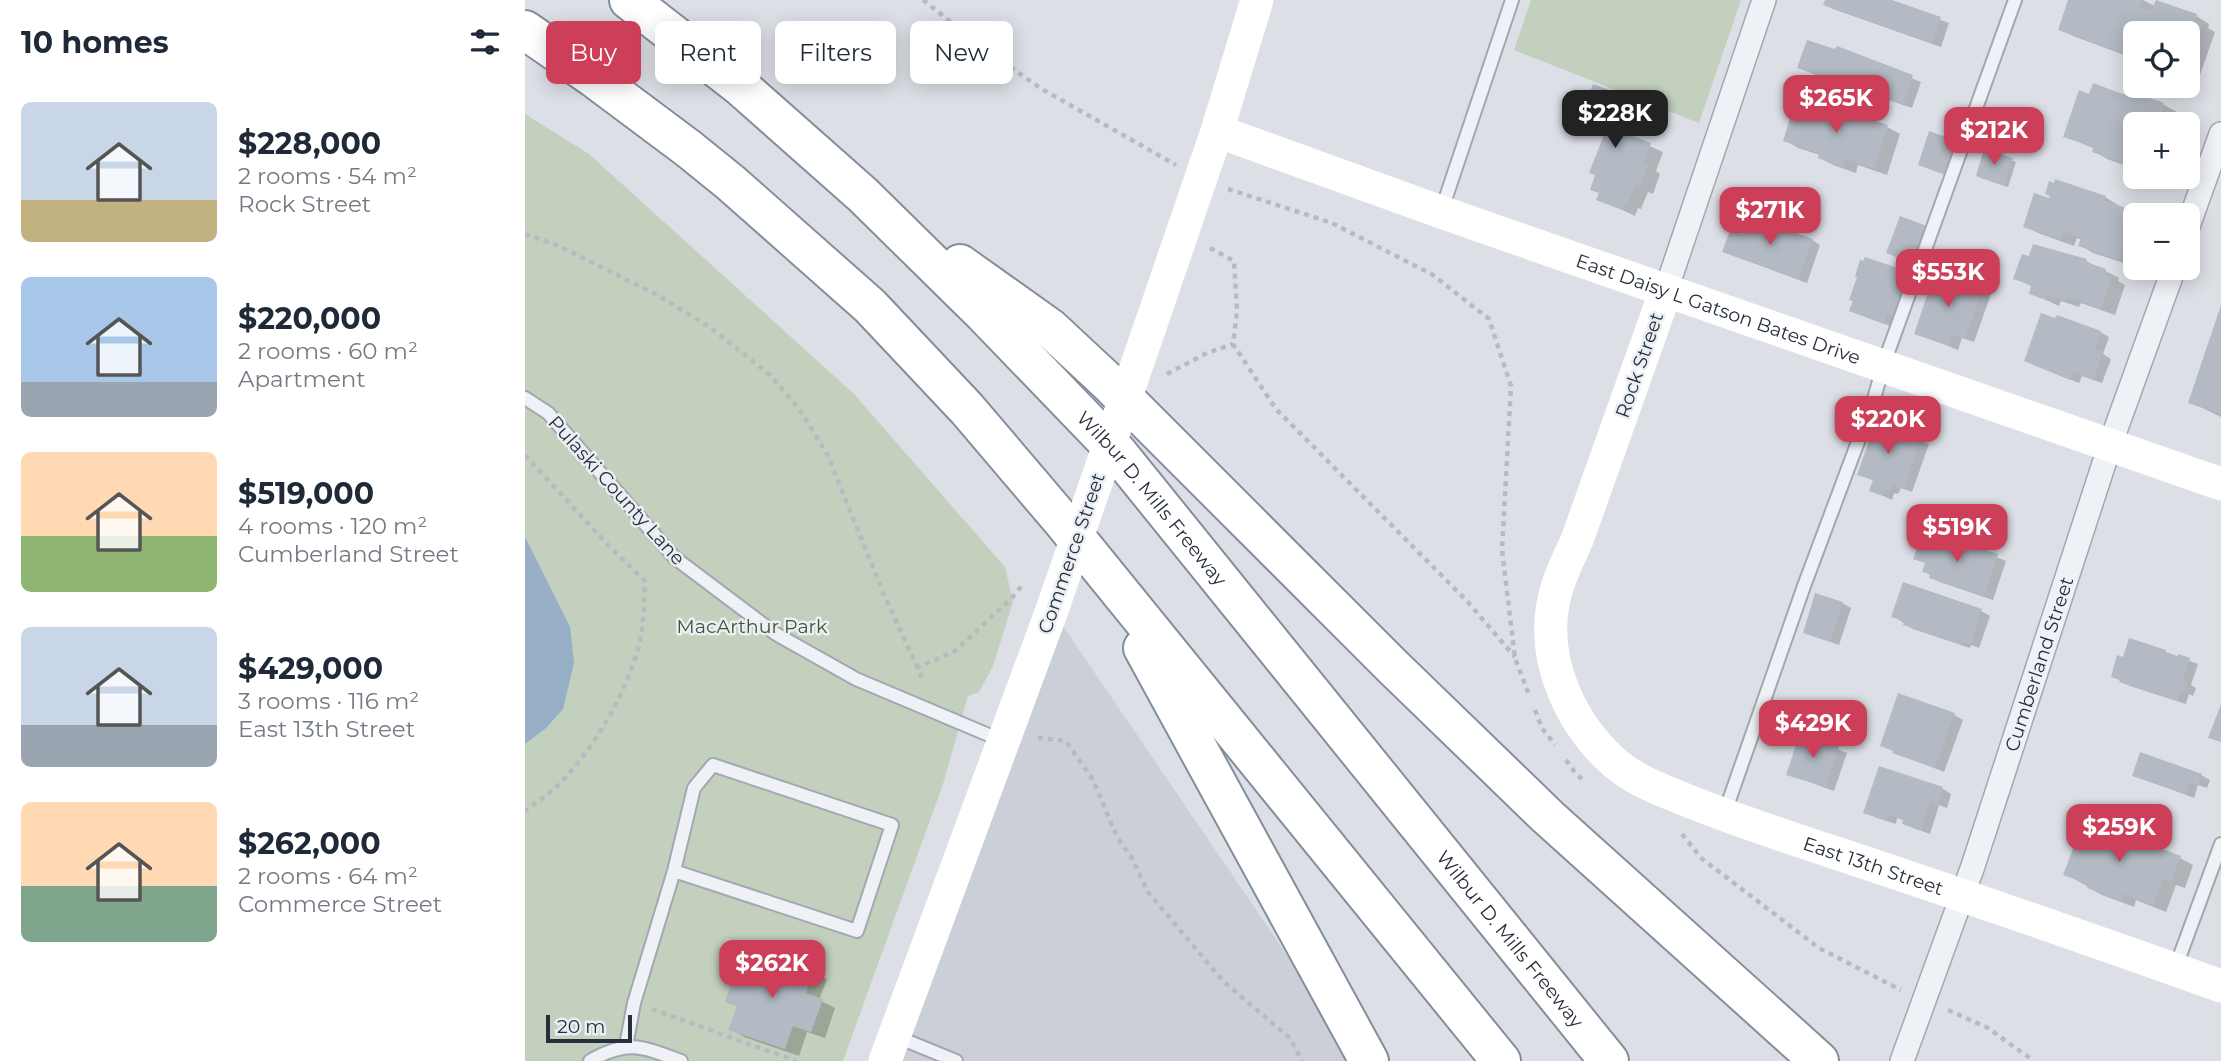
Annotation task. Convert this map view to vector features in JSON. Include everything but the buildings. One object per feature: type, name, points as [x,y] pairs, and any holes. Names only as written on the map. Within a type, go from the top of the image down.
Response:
[{"type":"highway","name":"Wilbur D. Mills Freeway","points":[[629,0],[741,87],[863,195],[985,314],[1117,452],[1609,1061]]},
{"type":"highway","points":[[525,30],[689,149],[842,280],[967,409],[1064,523],[1501,1061]]},
{"type":"highway","points":[[863,195],[1050,328],[1108,382],[1392,666],[1548,817],[1819,1061]]},
{"type":"highway","points":[[1098,567],[1369,1061]]},
{"type":"street","name":"Commerce Street","points":[[890,1049],[1052,610],[1217,131],[1257,0]]},
{"type":"street","name":"Rock Street","points":[[1563,691],[1554,663],[1553,605],[1561,577],[1577,540],[1666,290],[1764,0]]},
{"type":"street","name":"East Daisy L Gatson Bates Drive","points":[[1217,131],[1441,212],[2221,484]]},
{"type":"street","points":[[2196,203],[2221,134]]},
{"type":"street","name":"Cumberland Street","points":[[1902,1061],[1962,895],[2110,446],[2170,280]]},
{"type":"street","name":"East 13th Street","points":[[1563,691],[1577,718],[1595,742],[1616,765],[1642,782],[1723,816],[1962,895],[2221,986]]},
{"type":"lane","points":[[1441,212],[1512,0]]},
{"type":"lane","points":[[1723,816],[2015,0]]},
{"type":"lane","name":"Pulaski County Lane","points":[[525,398],[548,413],[675,558],[776,634],[856,679],[1003,741]]},
{"type":"lane","points":[[626,1046],[633,1003],[674,871],[694,788],[713,765],[892,825],[857,931],[674,871]]},
{"type":"lane","points":[[2175,969],[2221,844]]},
{"type":"lane","points":[[590,1061],[606,1052],[626,1046],[642,1048],[681,1061]]},
{"type":"lane","points":[[890,1049],[956,1061]]},
{"type":"path","points":[[923,0],[1040,88],[1166,161]]},
{"type":"path","points":[[1232,191],[1332,223],[1433,275],[1489,319],[1511,386],[1502,550],[1515,658],[1530,698]]},
{"type":"path","points":[[525,234],[559,246],[659,296],[711,328],[770,375],[800,410],[828,456],[851,517],[924,682]]},
{"type":"path","points":[[1209,247],[1234,261],[1237,311],[1233,344],[1276,409],[1466,600],[1515,658]]},
{"type":"path","points":[[1163,376],[1233,344]]},
{"type":"path","points":[[525,455],[645,581],[644,617],[628,680],[586,754],[555,788],[525,811]]},
{"type":"path","points":[[916,668],[955,651],[1011,599],[1023,584]]},
{"type":"path","points":[[1534,708],[1542,728],[1556,746]]},
{"type":"path","points":[[1038,738],[1066,741],[1093,780],[1117,837],[1132,858],[1147,892],[1223,981],[1290,1038],[1302,1061]]},
{"type":"path","points":[[1563,756],[1577,775],[1587,782]]},
{"type":"path","points":[[1674,831],[1685,836],[1701,858],[1819,948],[1894,987]]},
{"type":"path","points":[[633,1003],[796,1061]]},
{"type":"path","points":[[1950,1010],[1988,1028],[2034,1061]]},
{"type":"shaded area","points":[[1052,610],[1359,1061],[879,1061]]},
{"type":"green space","points":[[1531,0],[1741,0],[1699,123],[1514,50]]},
{"type":"green space","name":"MacArthur Park","points":[[525,114],[589,154],[854,394],[1005,567],[1013,602],[993,666],[979,692],[968,696],[943,784],[843,1061],[525,1061]]},
{"type":"water","points":[[525,537],[570,627],[574,663],[563,709],[546,728],[525,744]]}]
